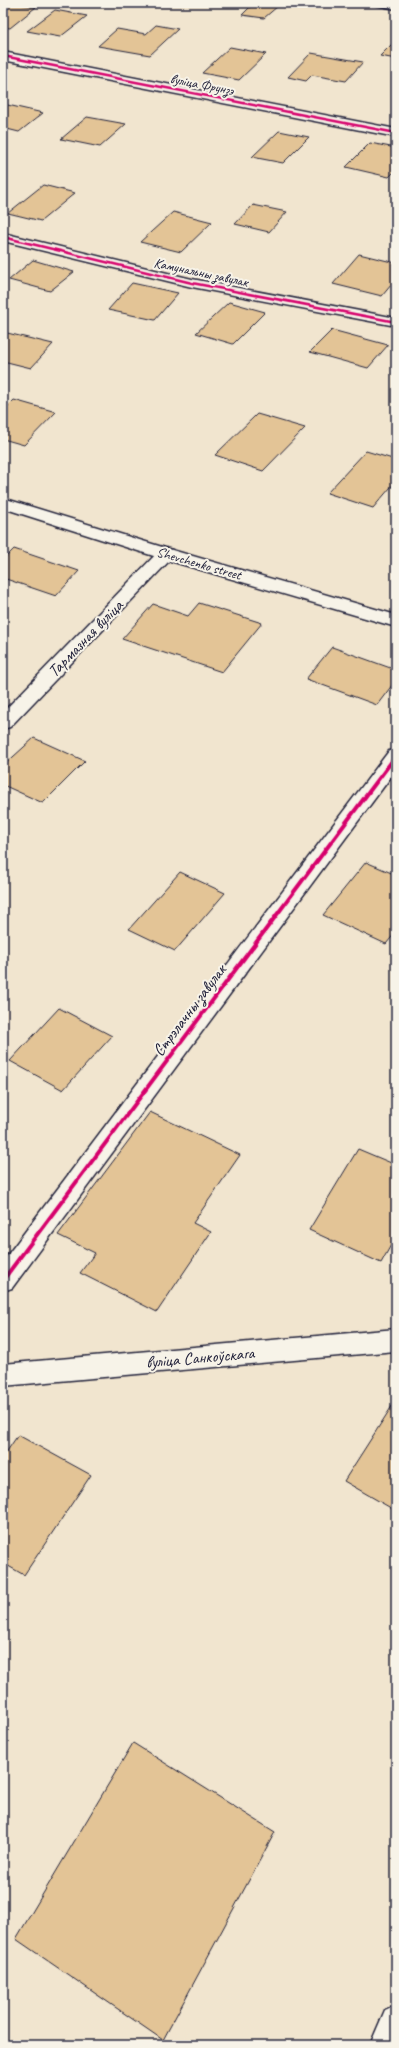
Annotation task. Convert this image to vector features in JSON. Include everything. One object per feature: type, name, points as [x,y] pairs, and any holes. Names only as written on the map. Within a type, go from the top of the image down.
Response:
[{"type":"street","points":[[380,3],[396,6]]},
{"type":"street","name":"вуліца Фрунзэ","points":[[3,56],[396,133]]},
{"type":"street","name":"Камунальны завулак","points":[[3,236],[192,283],[396,322]]},
{"type":"street","name":"Shevchenko street","points":[[3,503],[166,554],[396,621]]},
{"type":"street","name":"Тармазная вуліца","points":[[3,723],[166,554]]},
{"type":"street","name":"Стрэлачны завулак","points":[[3,1280],[396,756]]},
{"type":"street","name":"вуліца Санкоўскага","points":[[3,1375],[396,1340]]},
{"type":"street","points":[[386,2045],[396,2021]]},
{"type":"building","points":[[3,3],[13,3],[36,7],[10,28],[3,27]]},
{"type":"building","points":[[254,3],[278,6],[264,18],[242,15]]},
{"type":"building","points":[[55,10],[87,16],[60,37],[27,31]]},
{"type":"building","points":[[156,25],[178,29],[150,55],[98,46],[117,29],[146,34]]},
{"type":"building","points":[[392,44],[396,45],[396,59],[380,56]]},
{"type":"building","points":[[230,47],[266,54],[239,80],[202,73]]},
{"type":"building","points":[[311,53],[363,62],[346,81],[312,75],[306,81],[288,77]]},
{"type":"building","points":[[3,104],[43,113],[19,132],[3,128]]},
{"type":"building","points":[[87,117],[126,124],[100,147],[61,139]]},
{"type":"building","points":[[279,131],[309,137],[283,163],[252,157]]},
{"type":"building","points":[[370,143],[396,148],[396,170],[389,177],[346,167]]},
{"type":"building","points":[[43,185],[75,193],[41,221],[8,213]]},
{"type":"building","points":[[253,205],[287,212],[269,232],[235,224]]},
{"type":"building","points":[[173,212],[212,222],[181,252],[140,242]]},
{"type":"building","points":[[359,254],[396,263],[396,279],[382,296],[333,284]]},
{"type":"building","points":[[33,260],[74,272],[50,291],[9,280]]},
{"type":"building","points":[[132,283],[178,293],[155,320],[108,310]]},
{"type":"building","points":[[229,302],[265,312],[233,344],[196,333]]},
{"type":"building","points":[[332,330],[388,345],[368,368],[310,352]]},
{"type":"building","points":[[3,332],[53,344],[31,368],[3,361]]},
{"type":"building","points":[[14,400],[56,412],[24,445],[3,439],[3,411]]},
{"type":"building","points":[[257,414],[305,428],[263,471],[215,455]]},
{"type":"building","points":[[366,451],[396,460],[396,481],[373,508],[327,493]]},
{"type":"building","points":[[14,549],[79,571],[56,596],[3,578],[3,560]]},
{"type":"building","points":[[199,603],[262,623],[222,672],[122,639],[153,604],[188,616]]},
{"type":"building","points":[[332,647],[396,670],[396,680],[377,705],[306,679]]},
{"type":"building","points":[[34,738],[85,761],[43,803],[3,785],[3,766]]},
{"type":"building","points":[[366,862],[396,875],[396,932],[386,944],[323,915]]},
{"type":"building","points":[[180,872],[225,893],[175,951],[129,929]]},
{"type":"building","points":[[59,1008],[112,1036],[63,1090],[10,1061]]},
{"type":"building","points":[[150,1112],[240,1155],[193,1223],[211,1232],[157,1312],[80,1273],[95,1253],[58,1235]]},
{"type":"building","points":[[358,1149],[396,1165],[396,1236],[381,1263],[309,1230]]},
{"type":"building","points":[[394,1403],[396,1404],[396,1511],[344,1481]]},
{"type":"building","points":[[18,1435],[91,1475],[24,1575],[3,1563],[3,1457]]},
{"type":"building","points":[[133,1743],[275,1832],[163,2040],[16,1939]]},
{"type":"cycle path","points":[[3,56],[396,133]]},
{"type":"cycle path","points":[[3,237],[192,283],[396,322]]},
{"type":"cycle path","points":[[3,1280],[396,756]]}]
